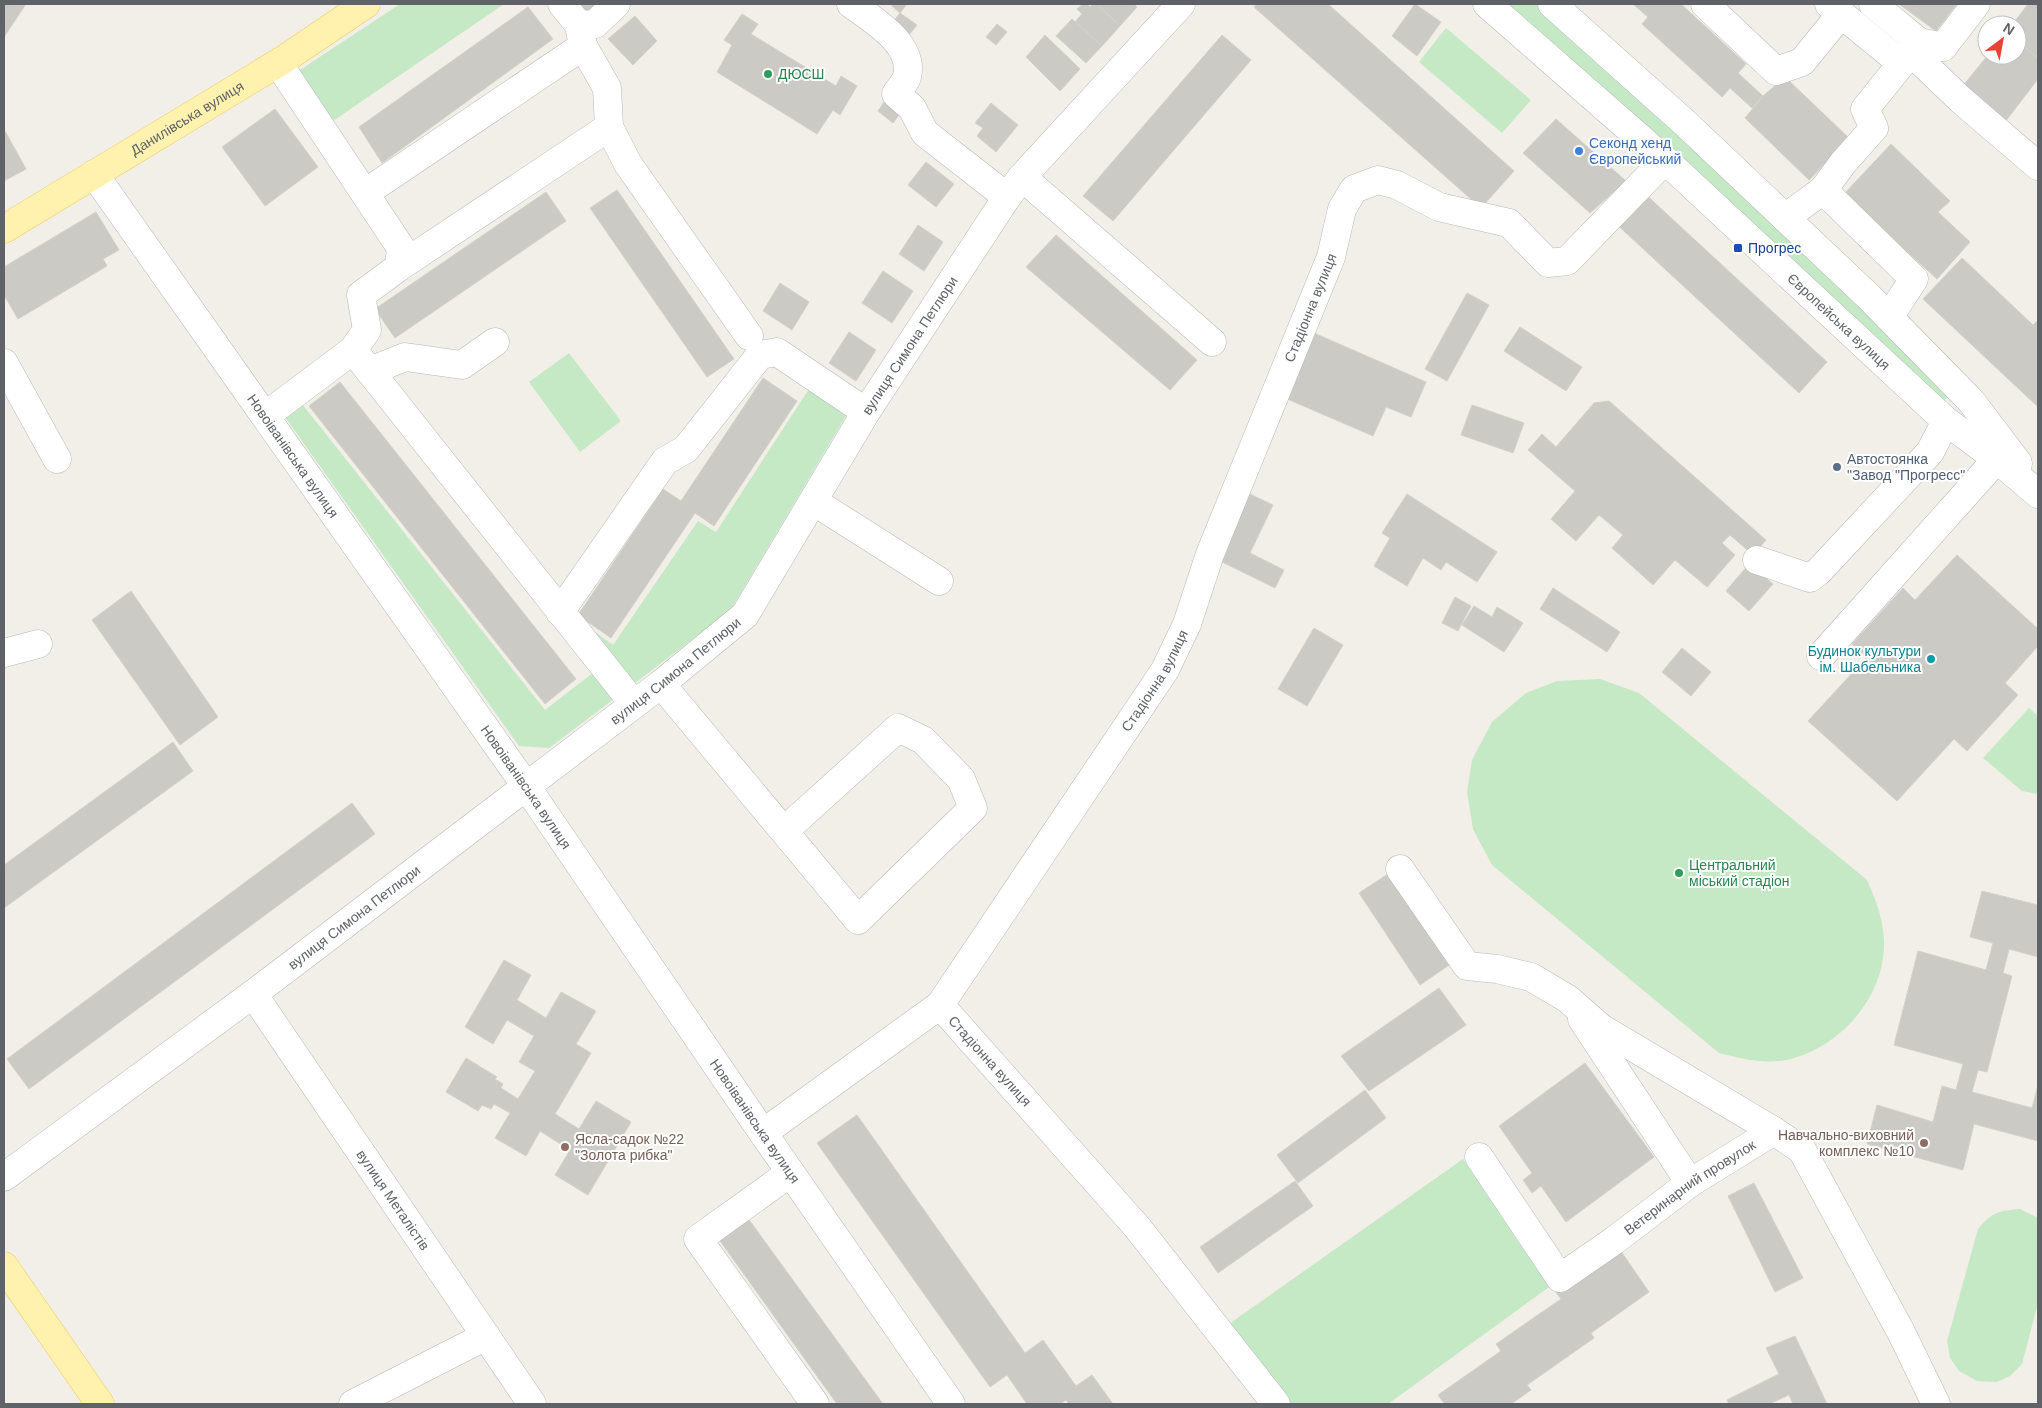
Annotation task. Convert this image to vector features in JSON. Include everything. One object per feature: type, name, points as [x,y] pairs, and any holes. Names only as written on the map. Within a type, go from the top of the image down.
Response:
[{"type":"main road","name":"Данилівська вулиця","points":[[4,229],[278,63],[366,4]]},
{"type":"main road","points":[[4,1266],[100,1404]]},
{"type":"street","points":[[562,4],[581,36],[607,88],[609,127],[628,164],[749,336]]},
{"type":"street","points":[[365,193],[581,36],[616,4]]},
{"type":"street","points":[[851,4],[896,39],[906,61],[906,78],[896,94],[912,108],[925,133],[1015,187],[1212,342]]},
{"type":"street","name":"вулиця Симона Петлюри","points":[[4,1177],[253,994],[660,684],[745,615],[866,412],[1015,187],[1181,4]]},
{"type":"street","name":"Європейська вулиця","points":[[1488,4],[1665,160],[1946,421],[1997,459],[2038,494]]},
{"type":"street","points":[[1552,4],[1685,123],[1888,318],[1971,401],[2038,490]]},
{"type":"street","points":[[1705,4],[1776,71],[1802,62],[1835,9],[1910,53],[1943,47],[1976,4]]},
{"type":"street","points":[[1873,4],[1910,53],[2038,166]]},
{"type":"street","points":[[1785,218],[1823,190],[1843,163],[1874,128],[1865,109],[1910,53]]},
{"type":"street","points":[[278,63],[401,248],[400,267]]},
{"type":"street","points":[[609,127],[400,267],[361,296],[367,330],[362,361],[634,704]]},
{"type":"street","name":"Стадіонна вулиця","points":[[1276,1404],[1137,1227],[940,1005],[1168,662],[1187,624],[1210,554],[1331,257],[1342,209],[1354,189],[1378,180],[1397,185],[1439,207],[1509,223],[1548,263],[1557,263],[1567,261],[1665,160]]},
{"type":"street","name":"Новоіванівська вулиця","points":[[94,174],[526,786],[790,1173],[951,1404]]},
{"type":"street","points":[[1823,190],[1914,279],[1888,318]]},
{"type":"street","points":[[265,416],[362,361],[405,357],[462,365],[494,342]]},
{"type":"street","points":[[560,612],[665,461],[686,449],[760,355],[777,352],[866,412]]},
{"type":"street","points":[[4,363],[56,459]]},
{"type":"street","points":[[1757,560],[1810,578],[1818,572],[1930,452],[1946,421]]},
{"type":"street","points":[[1821,656],[1997,459]]},
{"type":"street","points":[[812,501],[939,581]]},
{"type":"street","points":[[4,653],[38,644]]},
{"type":"street","points":[[660,684],[858,920],[973,808],[962,779],[923,740],[898,728],[784,831]]},
{"type":"street","points":[[1400,870],[1467,966],[1497,969],[1531,978],[1568,999],[1602,1028],[1774,1131],[1802,1150],[1901,1332],[1936,1404]]},
{"type":"street","name":"вулиця Металістів","points":[[253,994],[532,1404]]},
{"type":"street","points":[[1568,999],[1690,1183]]},
{"type":"street","points":[[763,1133],[940,1005]]},
{"type":"street","name":"Ветеринарний провулок","points":[[1479,1157],[1560,1278],[1615,1240],[1690,1183],[1774,1131]]},
{"type":"street","points":[[790,1173],[698,1239],[815,1404]]},
{"type":"street","points":[[353,1404],[486,1336]]},
{"type":"green space","points":[[400,4],[504,4],[330,123],[294,74]]},
{"type":"green space","points":[[1502,4],[1536,4],[1612,71],[1953,391],[1943,402]]},
{"type":"green space","points":[[1446,28],[1531,100],[1502,133],[1419,62]]},
{"type":"green space","points":[[569,353],[621,421],[580,452],[529,382]]},
{"type":"green space","points":[[811,386],[850,409],[730,611],[549,748],[519,746],[285,417],[302,404],[545,710],[607,662],[570,614],[613,645],[698,521],[716,532]]},
{"type":"green space","name":"Центральний міський стадіон","points":[[1600,679],[1639,693],[1867,880],[1883,926],[1882,964],[1876,984],[1866,1003],[1853,1020],[1837,1035],[1819,1047],[1800,1056],[1779,1061],[1749,1060],[1719,1053],[1492,865],[1473,829],[1467,792],[1472,760],[1492,722],[1526,693],[1557,681]]},
{"type":"green space","points":[[2029,708],[2038,716],[2038,794],[2022,791],[1983,758]]},
{"type":"green space","points":[[1463,1159],[1549,1287],[1388,1404],[1288,1404],[1229,1324]]},
{"type":"green space","points":[[2020,1209],[2038,1218],[2038,1303],[2022,1364],[2010,1376],[1997,1382],[1977,1381],[1959,1371],[1950,1358],[1947,1341],[1978,1229],[1996,1213]]},
{"type":"building","points":[[4,4],[26,4],[4,37]]},
{"type":"building","points":[[575,4],[598,4],[585,15]]},
{"type":"building","points":[[890,4],[907,4],[900,13]]},
{"type":"building","points":[[1083,4],[1087,4],[1090,7],[1093,4],[1097,4],[1120,26],[1102,46],[1075,22],[1082,14],[1077,9]]},
{"type":"building","points":[[1097,4],[1134,4],[1137,7],[1120,26]]},
{"type":"building","points":[[1257,4],[1328,4],[1514,171],[1481,208],[1254,7]]},
{"type":"building","points":[[1415,4],[1441,22],[1417,56],[1392,36]]},
{"type":"building","points":[[1633,4],[1681,4],[1746,64],[1738,73],[1763,96],[1752,108],[1730,88],[1722,97],[1642,24],[1648,17]]},
{"type":"building","points":[[1899,4],[1957,4],[1936,31]]},
{"type":"building","points":[[2028,4],[2038,4],[2038,58],[2027,49],[2027,15],[2020,15]]},
{"type":"building","points":[[528,7],[553,39],[382,163],[359,127]]},
{"type":"building","points":[[900,13],[917,25],[908,36],[892,23]]},
{"type":"building","name":"ДЮСШ","points":[[742,14],[758,24],[751,34],[836,86],[841,76],[857,86],[840,115],[833,110],[817,134],[717,72],[732,45],[724,40]]},
{"type":"building","points":[[635,16],[657,41],[633,65],[608,39]]},
{"type":"building","points":[[1072,19],[1102,46],[1086,63],[1056,36]]},
{"type":"building","points":[[997,24],[1007,32],[996,45],[986,37]]},
{"type":"building","points":[[1045,35],[1080,69],[1060,91],[1026,57]]},
{"type":"building","points":[[1222,35],[1251,60],[1113,221],[1083,196]]},
{"type":"building","points":[[2027,49],[2038,58],[2038,79],[2005,122],[1962,87],[1980,65],[2027,65]]},
{"type":"building","points":[[1785,77],[1849,138],[1809,180],[1745,118],[1763,96]]},
{"type":"building","points":[[886,99],[902,111],[893,123],[878,111]]},
{"type":"building","points":[[991,103],[1018,125],[996,152],[977,136],[983,128],[975,123]]},
{"type":"building","points":[[275,109],[318,167],[265,206],[222,147]]},
{"type":"building","points":[[1556,119],[1626,181],[1590,213],[1523,153]]},
{"type":"building","points":[[4,132],[26,169],[4,181]]},
{"type":"building","points":[[1891,144],[1950,201],[1938,212],[1970,242],[1937,279],[1844,194]]},
{"type":"building","points":[[926,162],[954,184],[936,207],[908,185]]},
{"type":"building","points":[[617,190],[734,359],[707,377],[590,208]]},
{"type":"building","points":[[1642,191],[1827,362],[1799,393],[1613,221]]},
{"type":"building","points":[[546,192],[566,221],[395,338],[375,309]]},
{"type":"building","points":[[96,212],[119,250],[103,259],[107,266],[18,319],[4,295],[4,267]]},
{"type":"building","points":[[918,225],[943,242],[924,271],[899,254]]},
{"type":"building","points":[[1056,235],[1197,360],[1170,390],[1026,267]]},
{"type":"building","points":[[1962,258],[2033,325],[2038,320],[2038,407],[1923,299]]},
{"type":"building","points":[[883,271],[913,291],[892,323],[862,303]]},
{"type":"building","points":[[780,283],[809,302],[792,330],[763,311]]},
{"type":"building","points":[[1467,293],[1489,305],[1447,381],[1425,369]]},
{"type":"building","points":[[1520,327],[1582,367],[1566,391],[1504,351]]},
{"type":"building","points":[[849,332],[876,350],[856,381],[829,363]]},
{"type":"building","points":[[1314,333],[1426,382],[1411,417],[1386,407],[1373,436],[1285,398]]},
{"type":"building","points":[[763,378],[797,401],[714,526],[695,513],[611,638],[578,615],[663,489],[681,501]]},
{"type":"building","points":[[340,382],[576,679],[545,704],[309,406]]},
{"type":"building","points":[[1609,401],[1766,540],[1753,555],[1730,535],[1722,543],[1735,555],[1707,587],[1675,560],[1653,585],[1612,548],[1623,535],[1599,515],[1576,541],[1551,519],[1575,491],[1528,450],[1542,434],[1556,447],[1594,403]]},
{"type":"building","points":[[1472,405],[1524,423],[1513,453],[1461,435]]},
{"type":"building","points":[[1250,494],[1273,505],[1250,553],[1284,570],[1275,588],[1218,560]]},
{"type":"building","points":[[1407,494],[1497,552],[1477,582],[1446,562],[1441,570],[1423,558],[1407,586],[1374,566],[1390,538],[1382,533]]},
{"type":"building","name":"Будинок культури ім. Шабельника","points":[[1957,555],[2038,629],[2038,646],[2005,683],[2018,695],[1967,751],[1954,739],[1897,801],[1808,721],[1867,657],[1852,644],[1903,588],[1915,600]]},
{"type":"building","points":[[1749,564],[1773,584],[1749,611],[1726,591]]},
{"type":"building","points":[[1553,588],[1620,632],[1607,652],[1540,609]]},
{"type":"building","points":[[131,591],[218,717],[180,745],[92,620]]},
{"type":"building","points":[[1455,597],[1471,606],[1458,631],[1442,623]]},
{"type":"building","points":[[1474,606],[1492,617],[1497,607],[1523,623],[1504,652],[1462,625]]},
{"type":"building","points":[[1314,628],[1343,645],[1307,706],[1278,689]]},
{"type":"building","points":[[1682,648],[1711,672],[1691,696],[1662,672]]},
{"type":"building","points":[[173,742],[193,771],[4,908],[4,865]]},
{"type":"building","points":[[352,803],[375,834],[29,1089],[7,1059]]},
{"type":"building","points":[[1391,872],[1452,963],[1420,985],[1359,893]]},
{"type":"building","points":[[1982,891],[2038,905],[2038,957],[2009,949],[2003,973],[2012,976],[1987,1072],[1978,1070],[1972,1092],[2032,1108],[2038,1085],[2038,1141],[1974,1124],[1963,1170],[1867,1144],[1877,1105],[1933,1122],[1942,1086],[1956,1090],[1963,1064],[1894,1045],[1918,951],[1986,970],[1993,943],[1970,937]]},
{"type":"building","points":[[504,960],[531,975],[517,1000],[546,1018],[561,992],[596,1011],[576,1044],[591,1053],[555,1114],[579,1129],[596,1101],[631,1122],[588,1195],[555,1175],[570,1150],[540,1131],[526,1156],[495,1138],[510,1113],[494,1104],[491,1109],[482,1105],[478,1111],[446,1092],[466,1058],[497,1077],[495,1079],[503,1084],[501,1088],[518,1099],[535,1071],[519,1062],[534,1036],[507,1020],[493,1044],[465,1027]]},
{"type":"building","points":[[1439,988],[1466,1025],[1369,1091],[1341,1056]]},
{"type":"building","points":[[1585,1063],[1654,1157],[1566,1222],[1541,1186],[1532,1193],[1523,1180],[1532,1173],[1499,1126]]},
{"type":"building","points":[[1365,1090],[1386,1118],[1298,1183],[1277,1155]]},
{"type":"building","points":[[857,1115],[1025,1353],[1043,1340],[1076,1386],[1092,1375],[1113,1404],[1069,1404],[1066,1400],[1060,1404],[1027,1404],[1007,1375],[990,1387],[817,1143]]},
{"type":"building","points":[[1295,1181],[1313,1206],[1218,1273],[1200,1247]]},
{"type":"building","points":[[1754,1183],[1803,1278],[1775,1292],[1728,1196]]},
{"type":"building","points":[[747,1217],[883,1404],[837,1404],[718,1238]]},
{"type":"building","points":[[1618,1247],[1649,1292],[1591,1333],[1594,1338],[1527,1385],[1531,1390],[1511,1404],[1442,1404],[1444,1403],[1438,1395],[1501,1351],[1496,1344],[1561,1299],[1555,1291]]},
{"type":"building","points":[[1795,1336],[1827,1404],[1793,1404],[1789,1395],[1769,1404],[1729,1404],[1727,1400],[1779,1374],[1766,1348]]},
{"type":"place","name":"ДЮСШ","points":[[768,74]]},
{"type":"place","name":"Секонд хенд Європейський","points":[[1579,151]]},
{"type":"place","name":"Прогрес","points":[[1738,248]]},
{"type":"place","name":"Автостоянка \"Завод \"Прогресс\"","points":[[1837,467]]},
{"type":"place","name":"Будинок культури ім. Шабельника","points":[[1931,659]]},
{"type":"place","name":"Центральний міський стадіон","points":[[1679,873]]},
{"type":"place","name":"Навчально-виховний комплекс №10","points":[[1924,1143]]},
{"type":"place","name":"Ясла-садок №22 \"Золота рибка\"","points":[[565,1147]]}]
